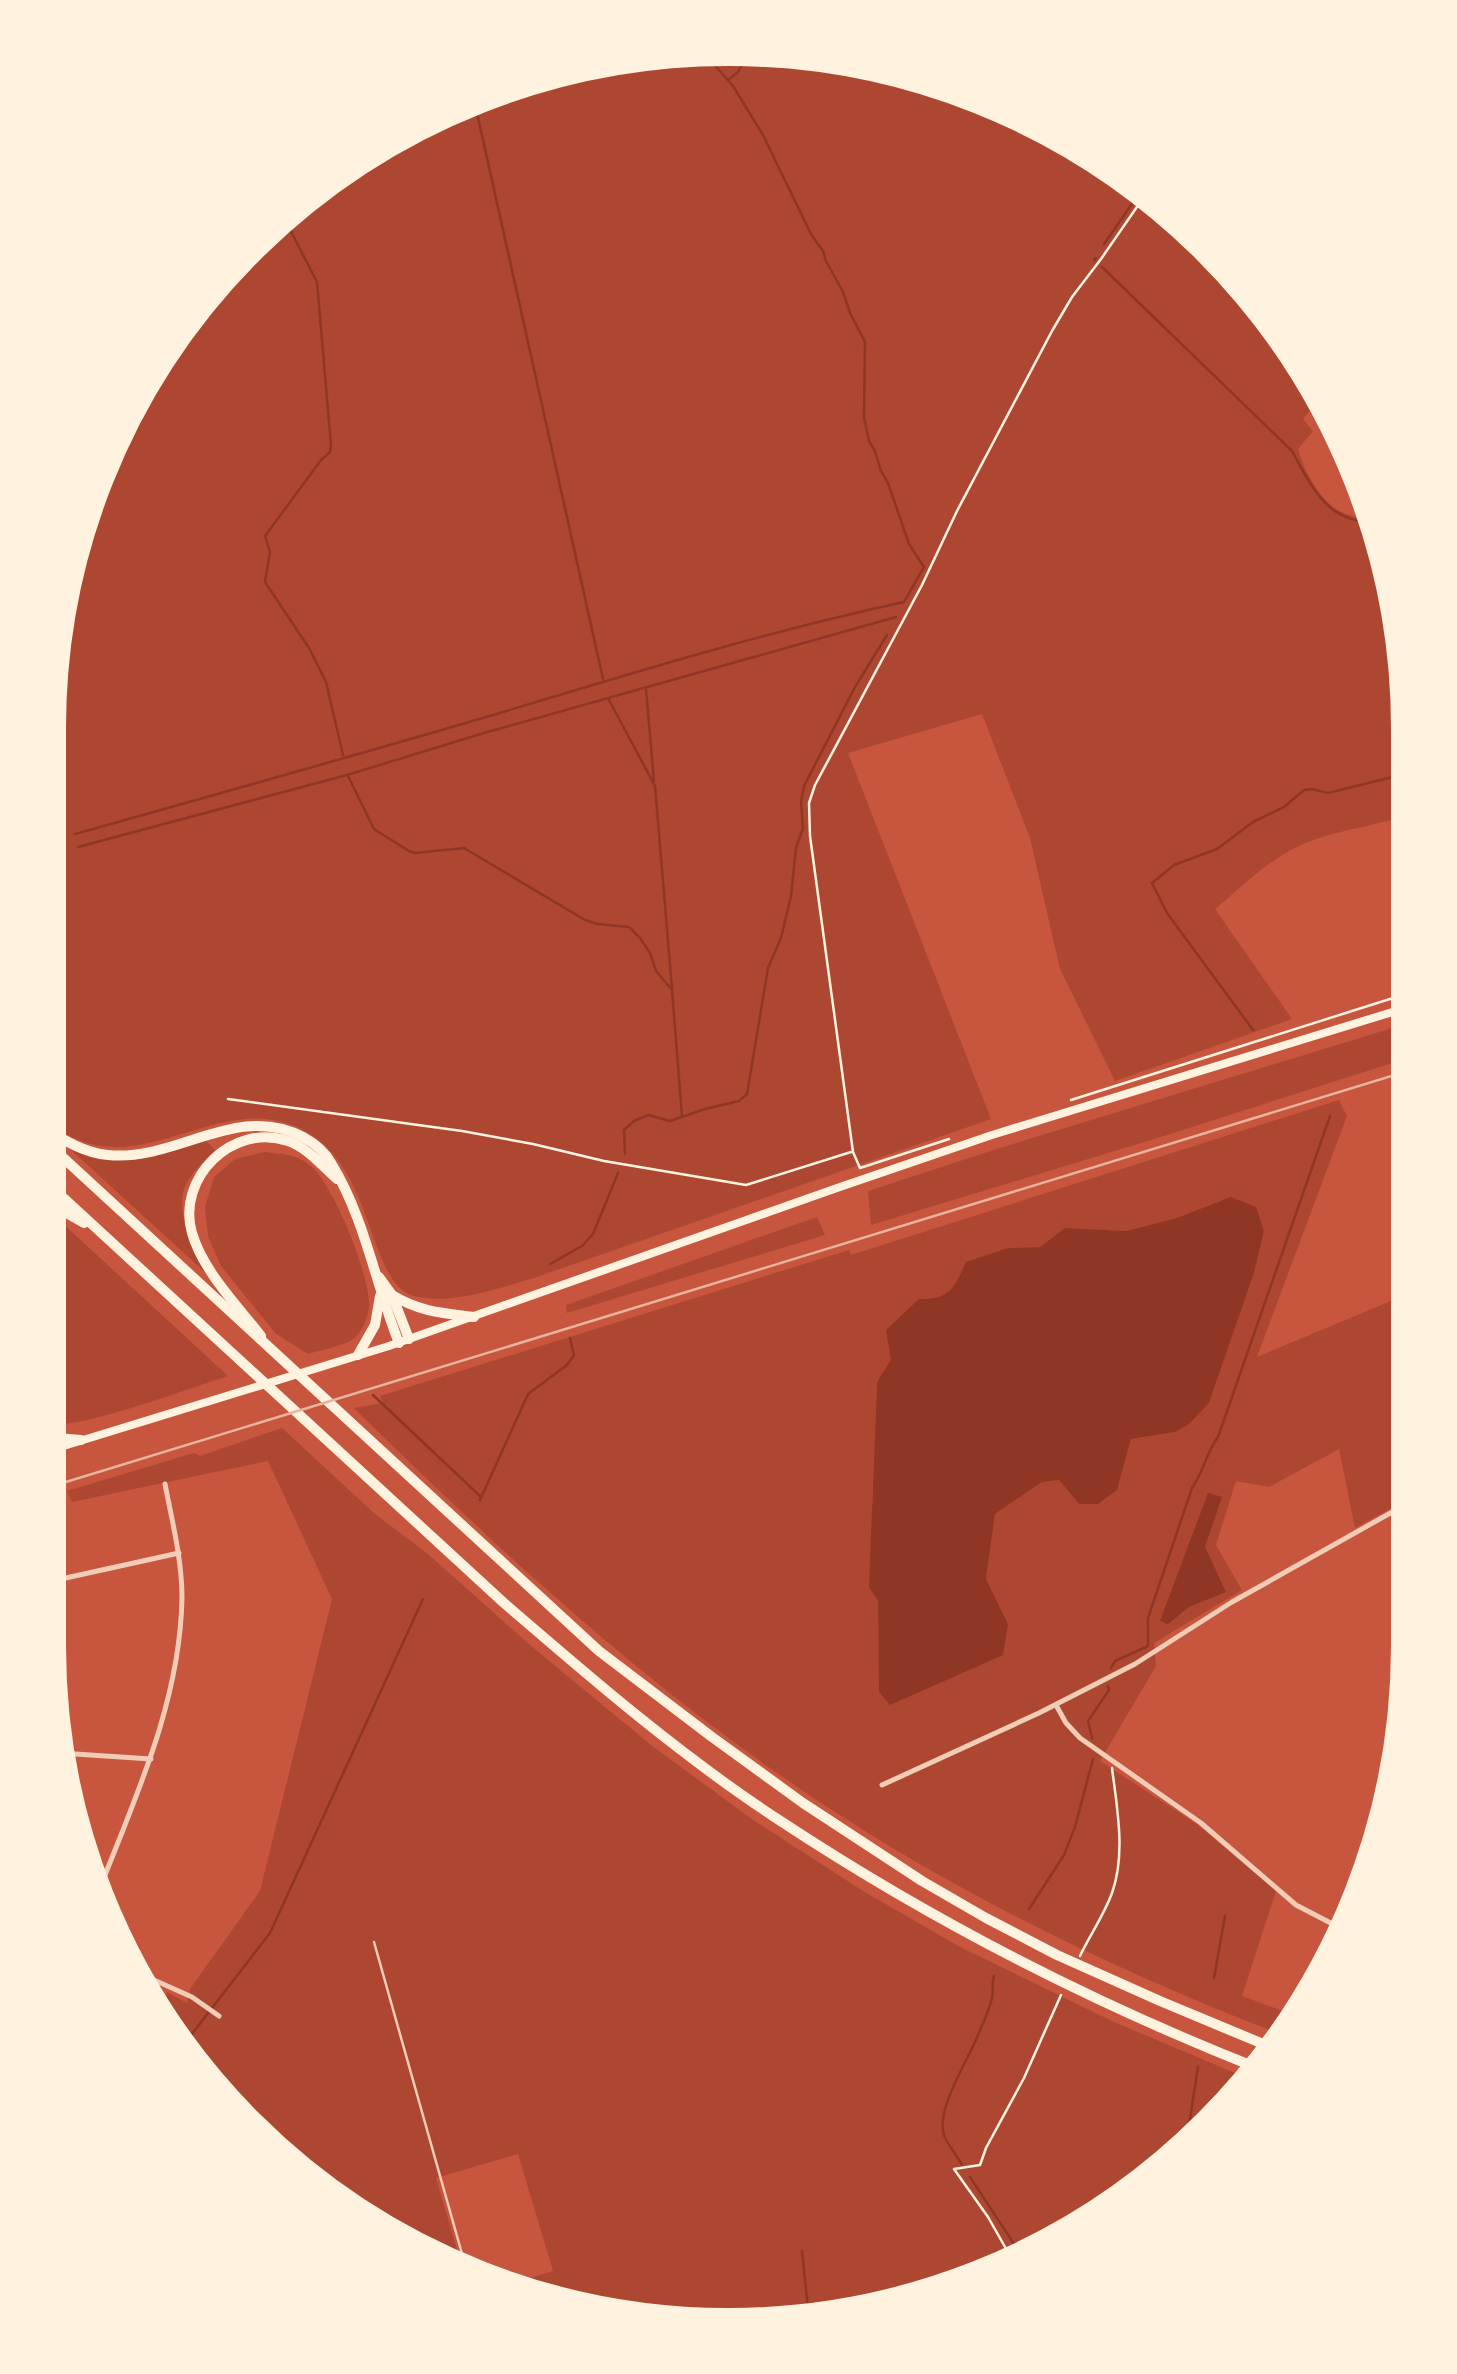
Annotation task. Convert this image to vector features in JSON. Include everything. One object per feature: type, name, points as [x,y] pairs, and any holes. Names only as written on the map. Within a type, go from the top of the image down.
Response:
[{"type":"highway","points":[[60,1136],[88,1151],[110,1156],[150,1152],[243,1126],[290,1130],[313,1143],[329,1159],[341,1182],[404,1341]]},
{"type":"highway","points":[[277,1356],[202,1256],[192,1233],[191,1198],[199,1177],[213,1158],[232,1145],[268,1137],[307,1150],[341,1182]]},
{"type":"highway","points":[[60,1154],[599,1651],[712,1737],[922,1881],[1057,1955],[1265,2044]]},
{"type":"highway","points":[[60,1195],[464,1567],[581,1670],[694,1760],[777,1819],[902,1898],[1046,1975],[1146,2022],[1249,2064]]},
{"type":"highway","points":[[60,1210],[102,1234]]},
{"type":"highway","points":[[386,1295],[424,1310],[474,1317]]},
{"type":"highway","points":[[358,1355],[375,1326],[386,1295]]},
{"type":"highway","points":[[60,1438],[81,1440]]},
{"type":"main road","points":[[60,1447],[404,1341],[992,1135],[1397,1011]]},
{"type":"street","points":[[103,1880],[151,1759],[177,1657],[182,1594],[165,1484]]},
{"type":"street","points":[[882,1785],[1136,1664],[1232,1602],[1397,1509]]},
{"type":"street","points":[[60,1580],[178,1553]]},
{"type":"street","points":[[1056,1704],[1073,1730],[1111,1762],[1201,1823],[1296,1905],[1335,1925]]},
{"type":"street","points":[[69,1754],[151,1759]]},
{"type":"street","points":[[152,1983],[192,1997],[220,2016]]},
{"type":"lane","points":[[374,1942],[463,2259]]},
{"type":"path","points":[[954,1138],[860,1168],[853,1152],[810,836],[811,794],[1052,331],[1140,202]]},
{"type":"path","points":[[1064,1103],[1397,997]]},
{"type":"path","points":[[228,1099],[462,1131],[746,1185],[853,1152]]},
{"type":"path","points":[[1090,1936],[1113,1892],[1118,1862],[1118,1817],[1111,1762]]},
{"type":"path","points":[[1008,2252],[954,2169],[980,2165],[1055,2009]]},
{"type":"shaded area","points":[[685,61],[772,61],[902,83],[943,95],[1024,129],[1135,198],[1231,288],[1307,394],[1313,406],[1303,419],[1313,431],[1298,449],[1308,475],[1325,499],[1339,511],[1363,519],[1384,598],[1396,685],[1397,818],[1299,846],[1266,866],[1215,909],[1292,1019],[1115,1081],[1060,969],[1030,838],[982,714],[848,753],[991,1119],[534,1278],[444,1299],[414,1296],[397,1285],[349,1177],[330,1150],[303,1130],[266,1119],[242,1119],[124,1147],[86,1143],[60,1130],[61,685],[73,598],[95,514],[129,433],[198,322],[288,226],[394,150],[514,95],[641,66]]},
{"type":"shaded area","points":[[1397,1027],[1397,1061],[871,1225],[868,1191]]},
{"type":"shaded area","points":[[1339,1100],[1347,1116],[1257,1357],[1397,1298],[1397,1505],[1355,1528],[1339,1449],[1269,1487],[1236,1481],[1216,1545],[1242,1590],[1154,1643],[1156,1666],[1100,1761],[1198,1825],[1276,1891],[1242,1996],[1287,2013],[1274,2031],[1165,1987],[1045,1931],[928,1869],[815,1799],[692,1710],[575,1614],[354,1408],[383,1403],[380,1396],[849,1250],[851,1255]],"holes":[[[1177,1218],[1264,1231],[1254,1273],[1209,1403],[1175,1432],[1131,1439],[1117,1490],[1079,1504],[1059,1480],[1042,1482],[995,1514],[986,1580],[1008,1624],[879,1691],[872,1504],[877,1382],[936,1299],[1008,1248],[1040,1247],[1065,1228],[1126,1231]]]},
{"type":"shaded area","points":[[205,1140],[215,1150],[189,1178],[182,1200],[188,1234],[208,1275],[71,1150],[108,1159],[139,1159]]},
{"type":"shaded area","points":[[264,1152],[297,1158],[314,1169],[332,1195],[350,1234],[369,1305],[359,1333],[344,1344],[308,1354],[276,1334],[221,1266],[208,1236],[205,1207],[214,1177],[235,1159]]},
{"type":"shaded area","points":[[1231,1197],[1256,1207],[1264,1231],[1254,1273],[1209,1403],[1175,1432],[1131,1439],[1117,1490],[1098,1504],[1079,1504],[1059,1480],[1042,1482],[995,1514],[986,1579],[1008,1624],[1003,1655],[890,1705],[879,1692],[878,1601],[869,1587],[877,1382],[891,1360],[886,1330],[919,1299],[950,1291],[966,1262],[1008,1248],[1040,1247],[1065,1228],[1126,1231],[1177,1218]]},
{"type":"shaded area","points":[[817,1217],[825,1235],[567,1313],[566,1305]]},
{"type":"shaded area","points":[[60,1221],[228,1376],[82,1421],[60,1424]]},
{"type":"shaded area","points":[[282,1428],[375,1514],[428,1554],[530,1645],[651,1745],[753,1820],[960,1947],[1114,2022],[1240,2075],[1169,2148],[1063,2224],[943,2279],[859,2301],[772,2313],[685,2313],[598,2301],[521,2281],[553,2271],[518,2154],[436,2178],[459,2257],[394,2224],[322,2176],[256,2118],[198,2052],[165,2003],[167,1992],[187,2003],[190,1989],[260,1891],[332,1599],[268,1461],[72,1502],[67,1491],[194,1453],[200,1456]]},
{"type":"shaded area","points":[[1208,1493],[1222,1497],[1205,1547],[1226,1592],[1189,1607],[1168,1624],[1160,1621]]},
{"type":"waterway","points":[[75,834],[697,654],[904,602],[924,567],[909,544],[869,441],[864,417],[865,342],[763,135],[733,86],[711,60]]},
{"type":"waterway","points":[[728,80],[744,60]]},
{"type":"waterway","points":[[476,110],[603,679]]},
{"type":"waterway","points":[[1104,244],[1136,199]]},
{"type":"waterway","points":[[288,226],[317,282],[331,445],[330,452],[265,536],[270,552],[265,582],[309,648],[326,682],[343,755]]},
{"type":"waterway","points":[[1102,267],[1292,451],[1313,487],[1333,510],[1364,522]]},
{"type":"waterway","points":[[78,847],[347,775],[896,617]]},
{"type":"waterway","points":[[625,1154],[624,1130],[634,1121],[648,1115],[670,1121],[739,1101],[747,1094],[768,968],[781,938],[791,896],[796,848],[803,828],[804,786],[887,635]]},
{"type":"waterway","points":[[646,689],[654,781]]},
{"type":"waterway","points":[[609,700],[655,786],[672,989]]},
{"type":"waterway","points":[[348,776],[374,829],[409,851],[464,848],[585,920],[629,927],[640,938],[656,971],[672,990],[682,1116]]},
{"type":"waterway","points":[[1253,1030],[1167,913],[1152,883],[1174,865],[1217,849],[1304,790],[1328,793],[1397,776]]},
{"type":"waterway","points":[[1111,1668],[1115,1661],[1148,1646],[1148,1618],[1192,1488],[1218,1437],[1330,1116]]},
{"type":"waterway","points":[[550,1264],[582,1246],[593,1234],[618,1173]]},
{"type":"waterway","points":[[480,1500],[528,1394],[567,1365],[574,1355],[570,1338]]},
{"type":"waterway","points":[[373,1395],[481,1497]]},
{"type":"waterway","points":[[188,2039],[270,1933],[423,1599]]},
{"type":"waterway","points":[[1092,1738],[1088,1721],[1108,1686]]},
{"type":"waterway","points":[[1029,1909],[1064,1855],[1093,1759]]},
{"type":"waterway","points":[[1214,1978],[1225,1916]]},
{"type":"waterway","points":[[962,2165],[945,2138],[944,2114],[988,2012],[994,1976]]},
{"type":"waterway","points":[[1188,2130],[1198,2067]]},
{"type":"waterway","points":[[970,2177],[1017,2248]]},
{"type":"waterway","points":[[802,2251],[808,2309]]},
{"type":"railway","points":[[60,1484],[1397,1074]]}]
